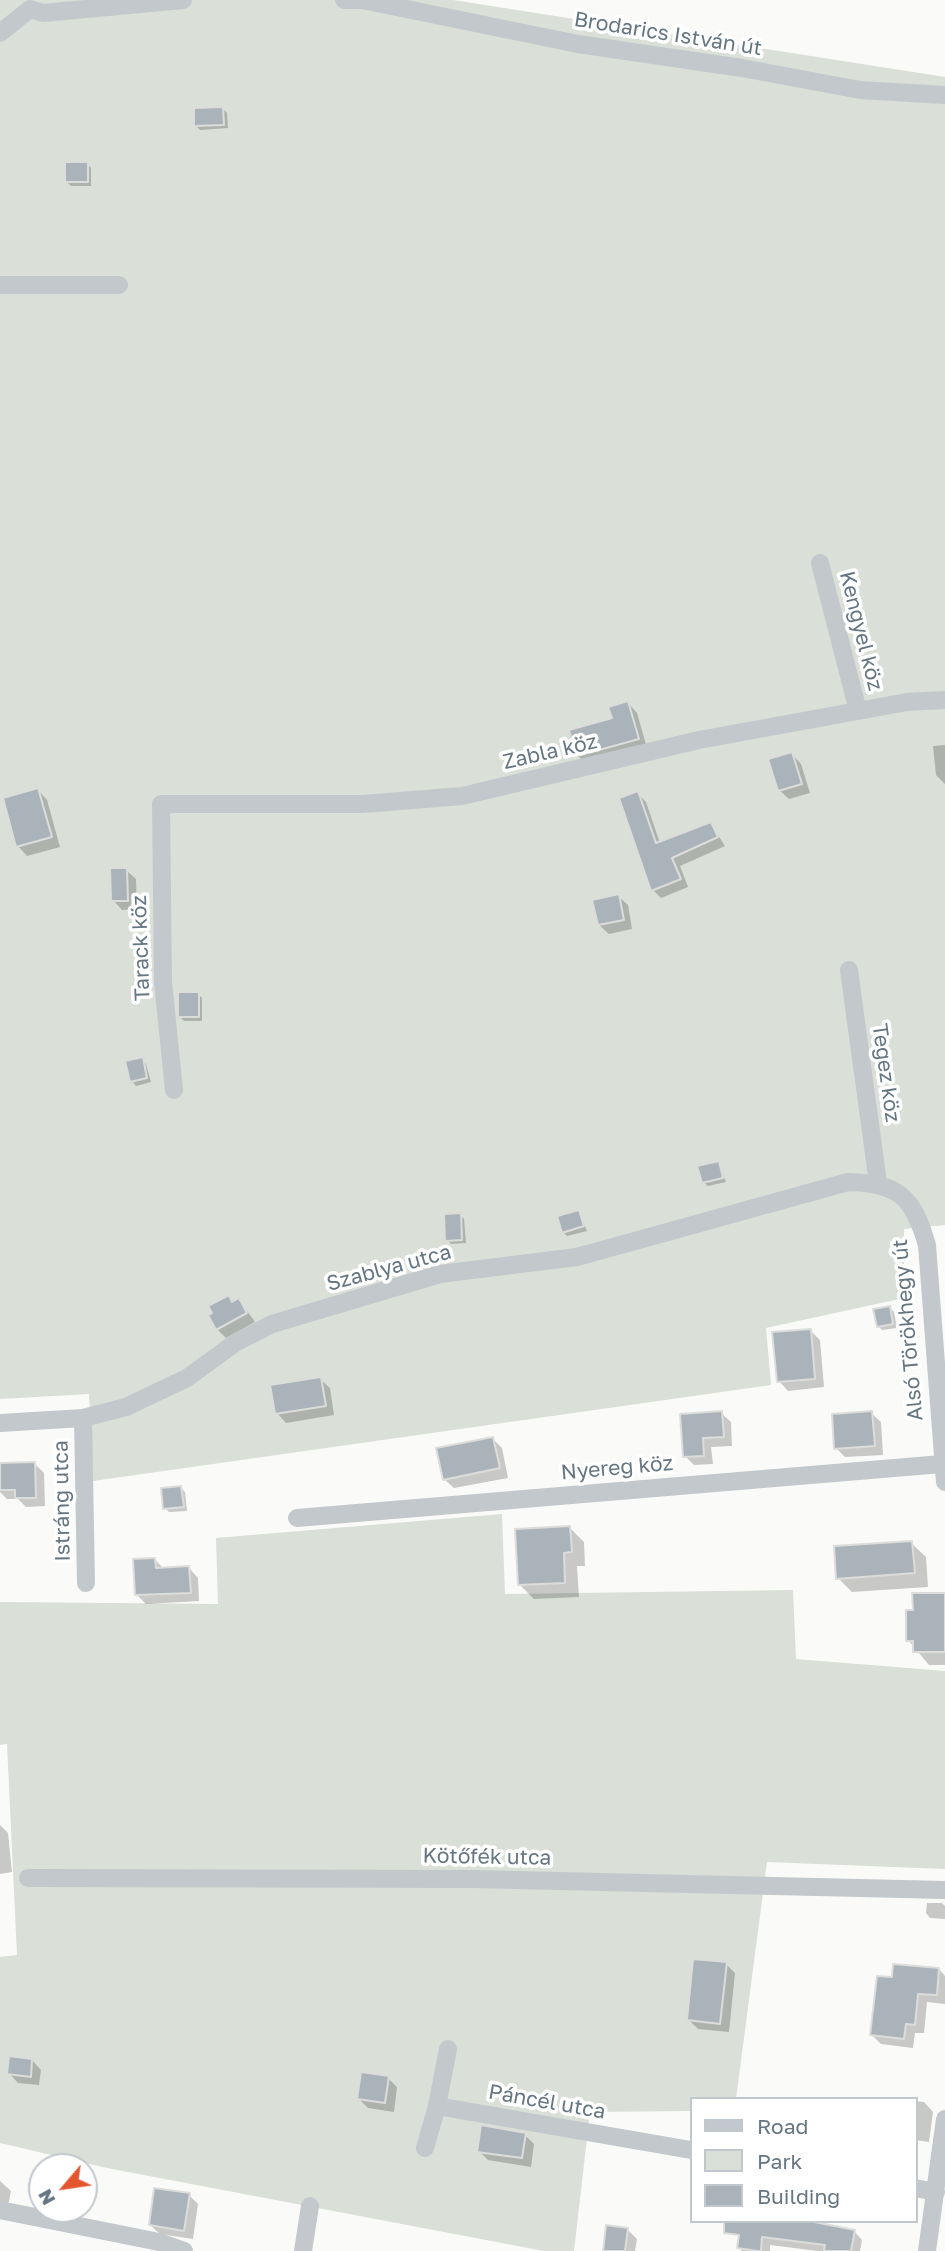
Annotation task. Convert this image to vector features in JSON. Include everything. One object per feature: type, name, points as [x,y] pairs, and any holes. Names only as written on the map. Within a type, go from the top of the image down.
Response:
[{"type":"street","points":[[0,33],[28,5],[43,13],[183,0]]},
{"type":"street","name":"Brodarics István út","points":[[344,0],[362,0],[578,44],[741,68],[860,90],[945,95]]},
{"type":"street","points":[[0,285],[119,285]]},
{"type":"street","name":"Kengyel köz","points":[[820,563],[858,711]]},
{"type":"street","name":"Zabla köz","points":[[161,804],[363,804],[461,796],[699,740],[907,702],[945,700]]},
{"type":"street","name":"Tarack köz","points":[[161,804],[163,982],[174,1090]]},
{"type":"street","name":"Tegez köz","points":[[849,970],[878,1183]]},
{"type":"street","name":"Szablya utca","points":[[0,1423],[83,1418],[125,1407],[187,1378],[235,1343],[272,1324],[440,1274],[577,1257],[848,1182],[878,1183]]},
{"type":"street","name":"Alsó Törökhegy út","points":[[878,1183],[903,1196],[919,1216],[927,1245],[945,1482]]},
{"type":"street","name":"Istráng utca","points":[[83,1418],[86,1583]]},
{"type":"street","name":"Nyereg köz","points":[[297,1518],[942,1464]]},
{"type":"street","name":"Kötőfék utca","points":[[28,1878],[473,1879],[945,1890]]},
{"type":"street","points":[[425,2148],[437,2106],[448,2049]]},
{"type":"street","name":"Páncél utca","points":[[437,2106],[690,2150]]},
{"type":"street","points":[[927,2251],[945,2119]]},
{"type":"street","points":[[917,2188],[936,2192]]},
{"type":"street","points":[[303,2251],[310,2206]]},
{"type":"street","points":[[0,2210],[159,2242],[184,2251]]},
{"type":"green space","points":[[0,0],[453,0],[945,77],[945,1225],[904,1229],[904,1298],[766,1328],[771,1385],[93,1481],[89,1394],[0,1399]]},
{"type":"green space","points":[[502,1514],[505,1594],[793,1590],[796,1659],[945,1671],[945,1869],[767,1862],[736,2097],[690,2097],[690,2111],[590,2112],[574,2251],[544,2251],[107,2168],[98,2166],[98,2153],[43,2153],[0,2143],[0,1957],[17,1955],[7,1744],[0,1745],[0,1602],[218,1604],[216,1538]]},
{"type":"building","points":[[223,107],[224,125],[194,126],[194,108]]},
{"type":"building","points":[[65,162],[88,162],[88,182],[65,182]]},
{"type":"building","points":[[628,701],[639,739],[577,756],[569,730],[612,718],[608,707]]},
{"type":"building","points":[[792,752],[802,784],[778,791],[768,759]]},
{"type":"building","points":[[38,788],[52,837],[16,847],[3,798]]},
{"type":"building","points":[[638,791],[656,843],[711,822],[718,837],[672,858],[681,879],[651,891],[619,798]]},
{"type":"building","points":[[110,868],[127,868],[128,901],[111,901]]},
{"type":"building","points":[[619,894],[624,920],[598,925],[592,900]]},
{"type":"building","points":[[178,992],[199,992],[199,1017],[178,1017]]},
{"type":"building","points":[[143,1057],[147,1078],[130,1082],[125,1061]]},
{"type":"building","points":[[719,1161],[723,1178],[702,1183],[697,1166]]},
{"type":"building","points":[[579,1210],[584,1226],[562,1233],[557,1216]]},
{"type":"building","points":[[461,1213],[462,1240],[445,1241],[444,1214]]},
{"type":"building","points":[[229,1295],[232,1302],[239,1298],[247,1313],[216,1330],[208,1315],[212,1313],[208,1306]]},
{"type":"building","points":[[890,1306],[893,1324],[877,1327],[873,1309]]},
{"type":"building","points":[[811,1329],[815,1379],[777,1382],[772,1332]]},
{"type":"building","points":[[321,1377],[326,1406],[275,1414],[270,1385]]},
{"type":"building","points":[[722,1411],[724,1437],[703,1438],[704,1456],[683,1457],[680,1414]]},
{"type":"building","points":[[872,1411],[875,1446],[834,1449],[832,1414]]},
{"type":"building","points":[[493,1437],[500,1468],[443,1480],[436,1448]]},
{"type":"building","points":[[35,1462],[36,1498],[15,1498],[15,1490],[0,1490],[0,1463]]},
{"type":"building","points":[[181,1486],[184,1507],[163,1509],[161,1488]]},
{"type":"building","points":[[570,1526],[572,1552],[564,1553],[565,1583],[518,1585],[515,1529]]},
{"type":"building","points":[[912,1541],[915,1573],[836,1579],[834,1546]]},
{"type":"building","points":[[155,1558],[156,1568],[189,1566],[191,1593],[135,1595],[133,1559]]},
{"type":"building","points":[[912,1593],[945,1593],[945,1652],[913,1652],[913,1641],[906,1641],[906,1610],[913,1610]]},
{"type":"building","points":[[693,1959],[727,1962],[720,2024],[687,2020]]},
{"type":"building","points":[[893,1964],[939,1968],[937,1995],[918,1994],[915,2025],[906,2024],[904,2039],[870,2035],[877,1976],[892,1977]]},
{"type":"building","points":[[9,2056],[32,2059],[31,2077],[7,2074]]},
{"type":"building","points":[[361,2072],[389,2076],[385,2103],[357,2099]]},
{"type":"building","points":[[481,2125],[526,2133],[522,2158],[477,2152]]},
{"type":"building","points":[[154,2188],[190,2193],[184,2231],[149,2225]]},
{"type":"building","points":[[724,2223],[819,2223],[855,2230],[851,2251],[824,2251],[825,2245],[762,2237],[761,2251],[758,2251],[737,2248],[739,2235],[724,2233]]},
{"type":"building","points":[[606,2225],[628,2228],[625,2251],[603,2251]]}]
